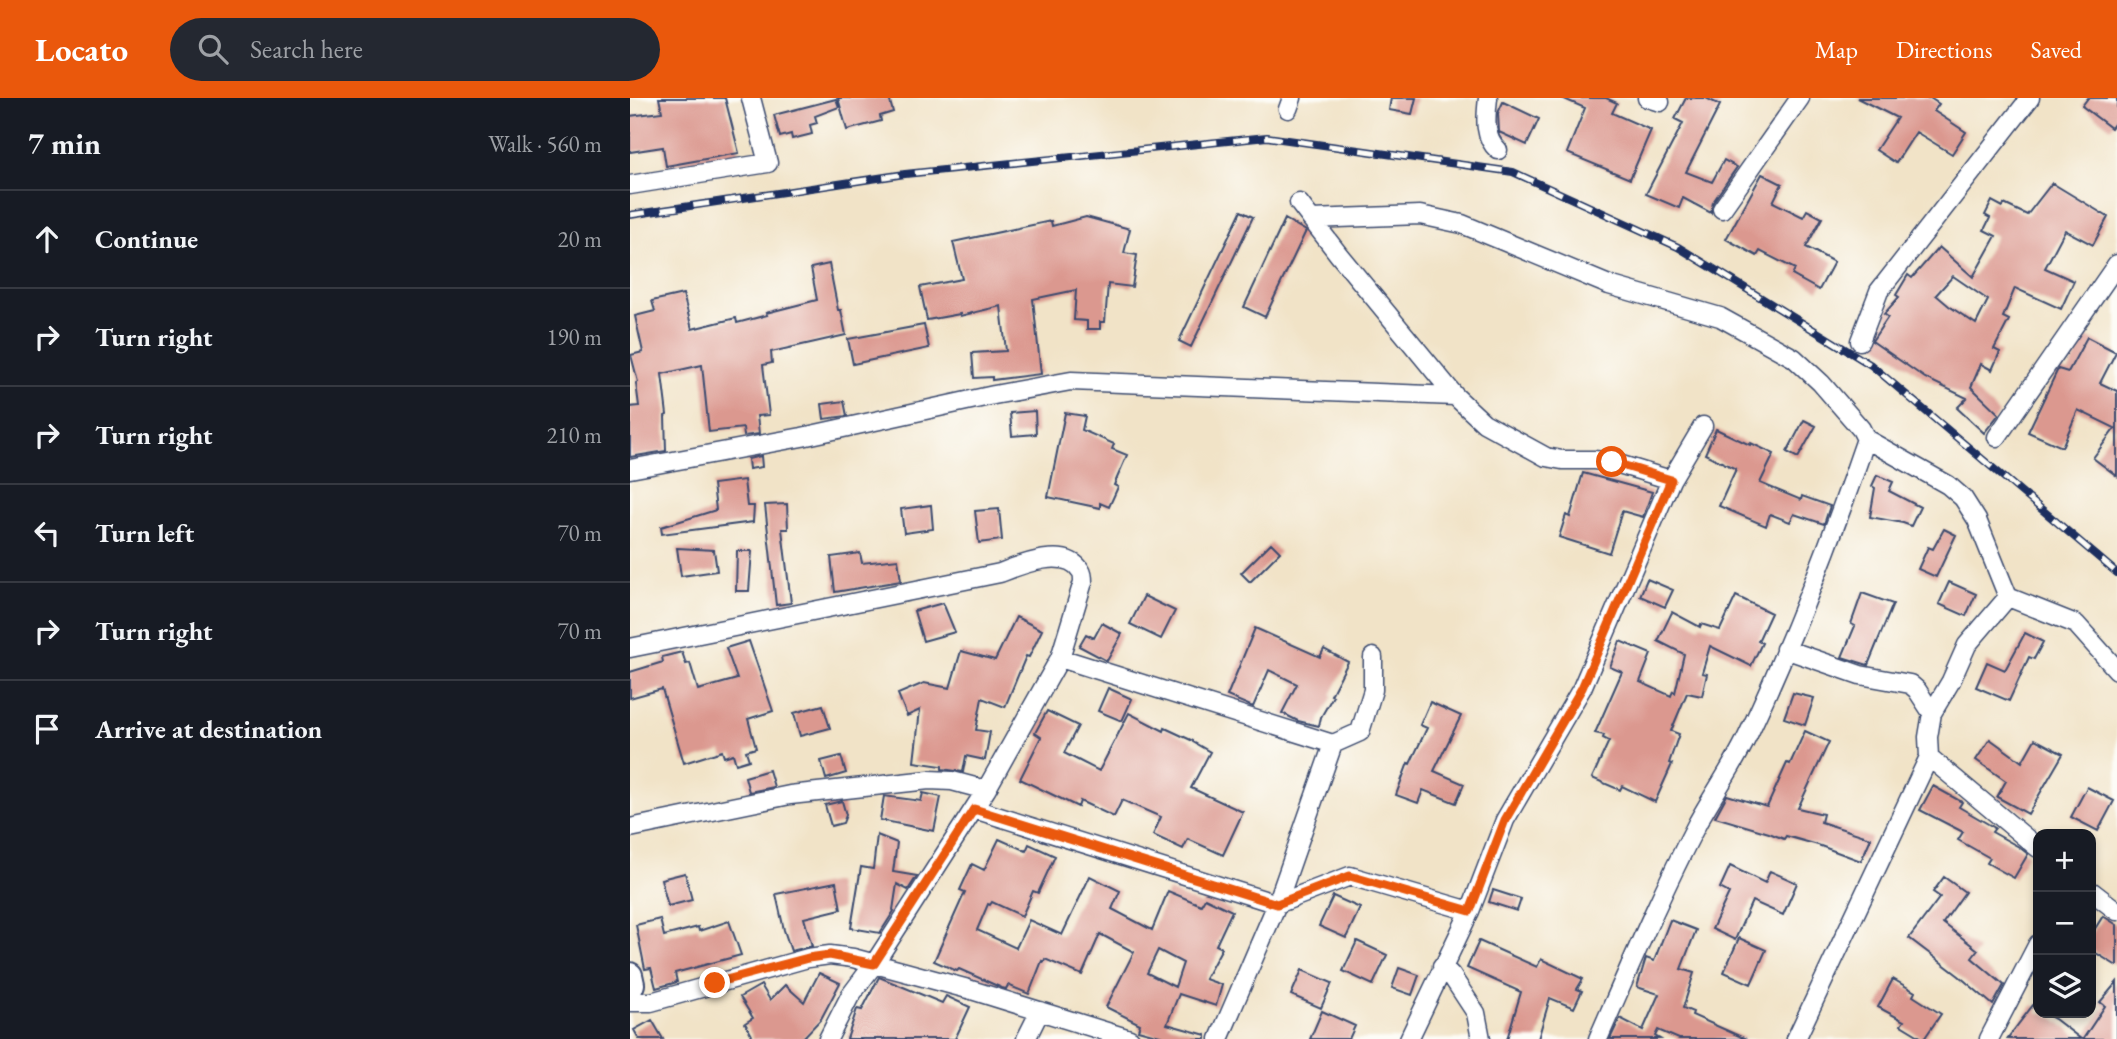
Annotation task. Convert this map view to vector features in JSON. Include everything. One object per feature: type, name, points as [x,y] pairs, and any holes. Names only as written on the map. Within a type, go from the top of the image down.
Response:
[{"type":"street","points":[[630,185],[768,163],[751,98]]},
{"type":"street","points":[[1489,98],[1485,123],[1492,144],[1498,150]]},
{"type":"street","points":[[1722,209],[1800,98]]},
{"type":"street","points":[[1860,341],[1879,290],[2030,98]]},
{"type":"street","points":[[1299,203],[1455,396],[1484,423],[1546,457],[1612,462],[1671,480]]},
{"type":"street","points":[[1311,219],[1420,215],[1462,224],[1609,285],[1720,317],[1794,358],[1837,401],[1866,439],[1948,485],[1963,498],[1977,520],[2008,597],[2076,624],[2117,670]]},
{"type":"street","points":[[1997,437],[2117,264]]},
{"type":"street","points":[[630,469],[1070,382],[1455,396]]},
{"type":"street","points":[[1409,1039],[1470,911],[1505,820],[1582,688],[1671,480],[1703,426]]},
{"type":"street","points":[[1598,1039],[1652,917],[1698,823],[1747,737],[1846,497],[1866,439]]},
{"type":"street","points":[[630,648],[1000,573],[1049,558],[1072,563],[1080,571],[1083,582],[1060,658],[986,790],[874,964],[850,996],[828,1039]]},
{"type":"street","points":[[1796,1039],[1929,757],[1928,737],[1932,713],[1951,681],[1967,645],[2008,597]]},
{"type":"street","points":[[1785,649],[1860,675],[1910,684],[1932,713]]},
{"type":"street","points":[[1060,658],[1333,744],[1360,732],[1373,690],[1373,657]]},
{"type":"street","points":[[1219,1039],[1277,904],[1333,744]]},
{"type":"street","points":[[1929,757],[2033,844]]},
{"type":"street","points":[[630,828],[790,795],[929,780],[952,781],[986,790]]},
{"type":"street","points":[[974,809],[1277,904],[1350,876],[1470,911]]},
{"type":"street","points":[[2092,892],[2117,911]]},
{"type":"street","points":[[1989,1039],[2033,954]]},
{"type":"street","points":[[630,1002],[651,1002],[808,958],[830,955],[968,989],[1130,1039]]},
{"type":"street","points":[[1443,966],[1476,1013],[1481,1039]]},
{"type":"street","points":[[630,975],[630,989]]},
{"type":"street","points":[[1026,1039],[1040,1011]]},
{"type":"building","points":[[659,98],[725,98],[739,153],[666,166],[663,147],[630,152],[630,116],[662,112]]},
{"type":"building","points":[[838,98],[889,98],[893,112],[880,116],[881,121],[847,130]]},
{"type":"building","points":[[1391,98],[1416,98],[1412,114],[1389,110]]},
{"type":"building","points":[[1562,98],[1606,98],[1617,103],[1612,113],[1651,130],[1630,179],[1567,153],[1585,108]]},
{"type":"building","points":[[1686,98],[1706,98],[1720,105],[1686,172],[1712,182],[1724,160],[1737,167],[1713,202],[1711,213],[1683,198],[1679,208],[1646,194],[1683,123],[1675,119]]},
{"type":"building","points":[[1857,98],[1930,98],[1939,104],[1934,111],[1966,132],[1952,154],[1916,132],[1896,163],[1876,150],[1897,118]]},
{"type":"building","points":[[2088,98],[2117,98],[2117,120],[2111,128],[2082,106]]},
{"type":"building","points":[[836,99],[839,107],[815,116],[817,123],[810,125],[812,134],[792,139],[791,134],[780,137],[774,115]]},
{"type":"building","points":[[1503,102],[1539,119],[1527,145],[1499,132],[1498,113]]},
{"type":"building","points":[[1762,174],[1782,184],[1773,202],[1803,217],[1807,210],[1822,218],[1806,247],[1834,262],[1819,290],[1792,275],[1795,269],[1760,251],[1757,256],[1726,239]]},
{"type":"building","points":[[2052,183],[2108,217],[2093,245],[2065,230],[2045,268],[2074,281],[2061,309],[2015,288],[2003,317],[2009,320],[1994,349],[2000,352],[1992,370],[1981,364],[1971,387],[1999,414],[1984,433],[1957,408],[1967,398],[1925,378],[1872,341],[1888,317],[1884,314],[1899,297],[1896,295],[1908,275],[1912,278],[1939,247],[1973,277],[1996,236],[1984,230],[1990,218],[1985,215],[1992,201],[2027,215]],"holes":[[[1953,276],[1988,300],[1976,324],[1936,295]]]},
{"type":"building","points":[[1241,211],[1253,217],[1191,347],[1179,341]]},
{"type":"building","points":[[1086,217],[1130,229],[1124,253],[1137,255],[1132,287],[1108,284],[1105,322],[1100,322],[1100,329],[1087,329],[1087,321],[1074,320],[1076,290],[1033,299],[1041,374],[992,380],[992,377],[974,378],[972,353],[1006,351],[1001,306],[960,316],[927,320],[920,287],[962,279],[953,242],[1051,221],[1052,226]]},
{"type":"building","points":[[1285,219],[1306,231],[1265,317],[1244,307]]},
{"type":"building","points":[[829,264],[846,335],[771,352],[772,363],[763,365],[769,415],[757,416],[759,434],[744,436],[743,428],[709,432],[702,365],[662,374],[667,415],[666,451],[630,457],[630,407],[639,406],[638,382],[631,355],[643,352],[635,316],[655,311],[652,301],[683,294],[692,329],[736,318],[737,323],[767,315],[766,313],[817,300],[811,268]]},
{"type":"building","points":[[924,325],[929,348],[853,364],[848,339]]},
{"type":"building","points":[[2087,337],[2116,352],[2100,383],[2117,391],[2117,476],[2093,458],[2115,428],[2078,410],[2062,447],[2028,432],[2058,369],[2068,372]]},
{"type":"building","points":[[844,401],[847,416],[824,419],[822,404]]},
{"type":"building","points":[[1035,411],[1036,434],[1012,436],[1010,413]]},
{"type":"building","points":[[1065,413],[1085,416],[1082,430],[1114,444],[1112,449],[1127,455],[1114,485],[1118,487],[1109,507],[1100,503],[1100,508],[1048,497]]},
{"type":"building","points":[[1804,420],[1816,426],[1798,458],[1787,452]]},
{"type":"building","points":[[1716,429],[1774,454],[1760,483],[1801,500],[1802,496],[1830,506],[1824,524],[1794,514],[1790,522],[1770,514],[1766,526],[1719,506],[1736,469],[1705,454]]},
{"type":"building","points":[[761,456],[762,467],[749,469],[748,459]]},
{"type":"building","points":[[1583,473],[1652,492],[1643,517],[1622,511],[1609,553],[1559,537],[1566,515],[1570,517]]},
{"type":"building","points":[[1877,475],[1893,482],[1889,491],[1920,507],[1911,526],[1870,517],[1875,488],[1872,486]]},
{"type":"building","points":[[744,480],[747,506],[754,506],[753,522],[662,534],[661,527],[716,510],[713,484]]},
{"type":"building","points":[[787,504],[788,529],[782,529],[791,603],[776,605],[765,505]]},
{"type":"building","points":[[931,505],[933,529],[904,533],[901,509]]},
{"type":"building","points":[[999,509],[1002,540],[979,543],[975,511]]},
{"type":"building","points":[[1944,529],[1956,535],[1936,577],[1918,569],[1928,547],[1933,549]]},
{"type":"building","points":[[1271,543],[1280,552],[1250,582],[1241,573]]},
{"type":"building","points":[[677,548],[714,550],[717,571],[681,576]]},
{"type":"building","points":[[737,551],[752,551],[749,591],[736,591]]},
{"type":"building","points":[[860,553],[862,563],[898,559],[901,581],[835,592],[831,557]]},
{"type":"building","points":[[1647,579],[1673,590],[1665,607],[1640,596]]},
{"type":"building","points":[[1949,582],[1976,594],[1966,616],[1939,604]]},
{"type":"building","points":[[1862,593],[1893,604],[1868,665],[1842,657],[1855,626],[1851,624]]},
{"type":"building","points":[[1144,596],[1175,611],[1161,639],[1130,624]]},
{"type":"building","points":[[1736,596],[1771,613],[1758,641],[1762,643],[1751,666],[1710,646],[1702,673],[1707,674],[1702,696],[1687,693],[1671,731],[1679,734],[1669,763],[1672,764],[1655,802],[1622,786],[1620,790],[1592,778],[1609,741],[1603,738],[1604,735],[1595,733],[1622,672],[1610,667],[1620,641],[1651,654],[1640,682],[1671,696],[1673,691],[1675,693],[1684,654],[1658,641],[1672,612],[1700,627],[1701,624],[1720,630]]},
{"type":"building","points":[[943,603],[955,632],[923,641],[914,611]]},
{"type":"building","points":[[1016,617],[1042,630],[1029,657],[1026,656],[1005,707],[982,698],[976,730],[990,732],[985,760],[966,756],[963,772],[914,762],[920,710],[907,716],[898,694],[924,683],[950,688],[961,651],[995,660]]},
{"type":"building","points":[[1102,623],[1122,634],[1107,661],[1079,646],[1086,634],[1094,638]]},
{"type":"building","points":[[1255,628],[1320,657],[1324,649],[1348,662],[1319,726],[1298,721],[1282,713],[1297,684],[1269,670],[1253,707],[1227,696]]},
{"type":"building","points":[[2025,633],[2043,642],[2034,659],[2029,657],[2009,701],[1976,687],[1987,662],[2005,670]]},
{"type":"building","points":[[749,641],[773,711],[748,719],[756,748],[746,751],[749,760],[736,764],[733,754],[724,757],[722,751],[684,763],[662,689],[630,698],[630,672],[663,662],[662,657],[682,652],[686,664],[690,663],[698,690],[737,679],[726,648]]},
{"type":"building","points":[[1108,688],[1132,699],[1122,721],[1098,711]]},
{"type":"building","points":[[1793,693],[1814,698],[1805,725],[1784,718]]},
{"type":"building","points":[[1430,702],[1461,716],[1434,771],[1464,784],[1456,803],[1423,790],[1418,803],[1396,795],[1408,763],[1410,764],[1427,728],[1420,725]]},
{"type":"building","points":[[823,705],[830,728],[800,736],[794,713]]},
{"type":"building","points":[[1047,711],[1078,726],[1064,753],[1099,771],[1129,713],[1164,731],[1165,728],[1193,741],[1210,752],[1191,788],[1243,812],[1223,855],[1188,839],[1183,849],[1153,835],[1161,817],[1122,800],[1114,817],[1080,801],[1078,807],[1020,779],[1041,737],[1035,733]]},
{"type":"building","points":[[1805,731],[1829,742],[1798,808],[1823,814],[1821,822],[1871,838],[1861,861],[1818,845],[1786,836],[1784,839],[1715,817],[1727,795],[1767,807]]},
{"type":"building","points":[[1990,739],[2022,762],[2035,739],[2063,754],[2028,814],[1997,797],[2006,781],[1976,760]]},
{"type":"building","points":[[841,756],[846,773],[826,779],[821,761]]},
{"type":"building","points":[[769,770],[774,787],[749,792],[745,777]]},
{"type":"building","points":[[1933,786],[1962,802],[1959,807],[1995,828],[1992,832],[2028,854],[2014,878],[1987,863],[1990,858],[1958,840],[1963,832],[1920,810]]},
{"type":"building","points":[[2087,787],[2114,801],[2098,831],[2071,817]]},
{"type":"building","points":[[923,793],[941,797],[934,831],[880,820],[884,796],[921,801]]},
{"type":"building","points":[[842,801],[846,815],[843,823],[831,826],[825,805]]},
{"type":"building","points":[[877,835],[897,843],[893,872],[917,876],[908,890],[897,884],[894,911],[880,933],[851,928],[861,867],[873,869]]},
{"type":"building","points":[[999,839],[1026,851],[1029,844],[1055,856],[1038,893],[1033,891],[1022,916],[992,902],[988,904],[977,930],[1016,948],[1029,920],[1062,935],[1090,876],[1120,891],[1112,909],[1152,930],[1168,891],[1201,905],[1205,898],[1232,911],[1216,945],[1222,948],[1205,979],[1222,985],[1216,1006],[1179,994],[1167,1024],[1206,1035],[1206,1039],[1171,1039],[1138,1030],[1140,1024],[1106,1007],[1134,952],[1100,934],[1082,975],[1045,959],[1029,994],[1008,985],[1006,989],[1002,988],[934,961],[965,892],[960,890],[972,864],[984,870]],"holes":[[[1158,950],[1183,963],[1175,987],[1147,973]]]},
{"type":"building","points":[[1730,866],[1765,883],[1770,871],[1797,883],[1783,915],[1752,901],[1735,940],[1712,929],[1729,893],[1720,888]]},
{"type":"building","points":[[685,873],[692,900],[668,906],[661,879]]},
{"type":"building","points":[[1944,877],[1965,892],[1943,923],[1978,950],[1972,958],[2004,985],[1993,1005],[1909,938],[1940,897],[1933,892]]},
{"type":"building","points":[[836,882],[841,909],[804,918],[812,946],[791,951],[776,894]]},
{"type":"building","points":[[1493,890],[1521,899],[1517,911],[1489,902]]},
{"type":"building","points":[[1333,896],[1360,908],[1346,938],[1319,926]]},
{"type":"building","points":[[2103,916],[2117,925],[2117,966],[2096,953],[2096,927]]},
{"type":"building","points":[[660,919],[664,936],[698,927],[699,931],[729,921],[741,955],[675,973],[677,982],[656,988],[651,968],[645,969],[636,925]]},
{"type":"building","points":[[1670,920],[1696,930],[1681,969],[1694,973],[1683,1008],[1693,1012],[1692,1015],[1746,1039],[1679,1039],[1658,1030],[1655,1036],[1660,1039],[1610,1039],[1620,1018],[1643,1030],[1659,994],[1637,987],[1646,958],[1654,961]]},
{"type":"building","points":[[1739,938],[1766,950],[1751,984],[1724,972]]},
{"type":"building","points":[[1357,941],[1387,955],[1373,985],[1343,971]]},
{"type":"building","points":[[1479,941],[1537,967],[1541,959],[1583,979],[1577,989],[1582,991],[1574,1008],[1550,998],[1538,1039],[1507,1039],[1521,992],[1467,968]]},
{"type":"building","points":[[1399,968],[1419,975],[1412,995],[1392,988]]},
{"type":"building","points":[[1302,970],[1332,983],[1321,1008],[1291,995]]},
{"type":"building","points":[[819,973],[840,983],[821,1019],[802,1039],[754,1039],[745,1023],[753,1018],[740,997],[761,985],[770,1000],[785,985],[804,1002]]},
{"type":"building","points":[[879,977],[942,1003],[946,996],[970,1007],[955,1039],[847,1039],[857,1009],[862,1010]]},
{"type":"building","points":[[1893,979],[1915,992],[1913,996],[1941,1014],[1924,1039],[1901,1025],[1904,1021],[1878,1007]]},
{"type":"building","points":[[2117,982],[2117,1039],[2083,1039],[2105,1006],[2100,1002]]},
{"type":"building","points":[[2033,1005],[2033,1018],[2053,1018],[2081,1039],[2007,1039]]},
{"type":"building","points":[[1322,1011],[1355,1026],[1349,1039],[1310,1039]]},
{"type":"building","points":[[652,1020],[663,1039],[639,1039],[634,1030]]},
{"type":"railway","points":[[630,215],[905,174],[1267,137],[1513,172],[1678,247],[1871,365],[2117,573]]},
{"type":"route","points":[[715,983],[808,958],[830,955],[874,964],[974,809],[1277,904],[1350,876],[1470,911],[1505,820],[1582,688],[1671,480],[1612,462]]}]
